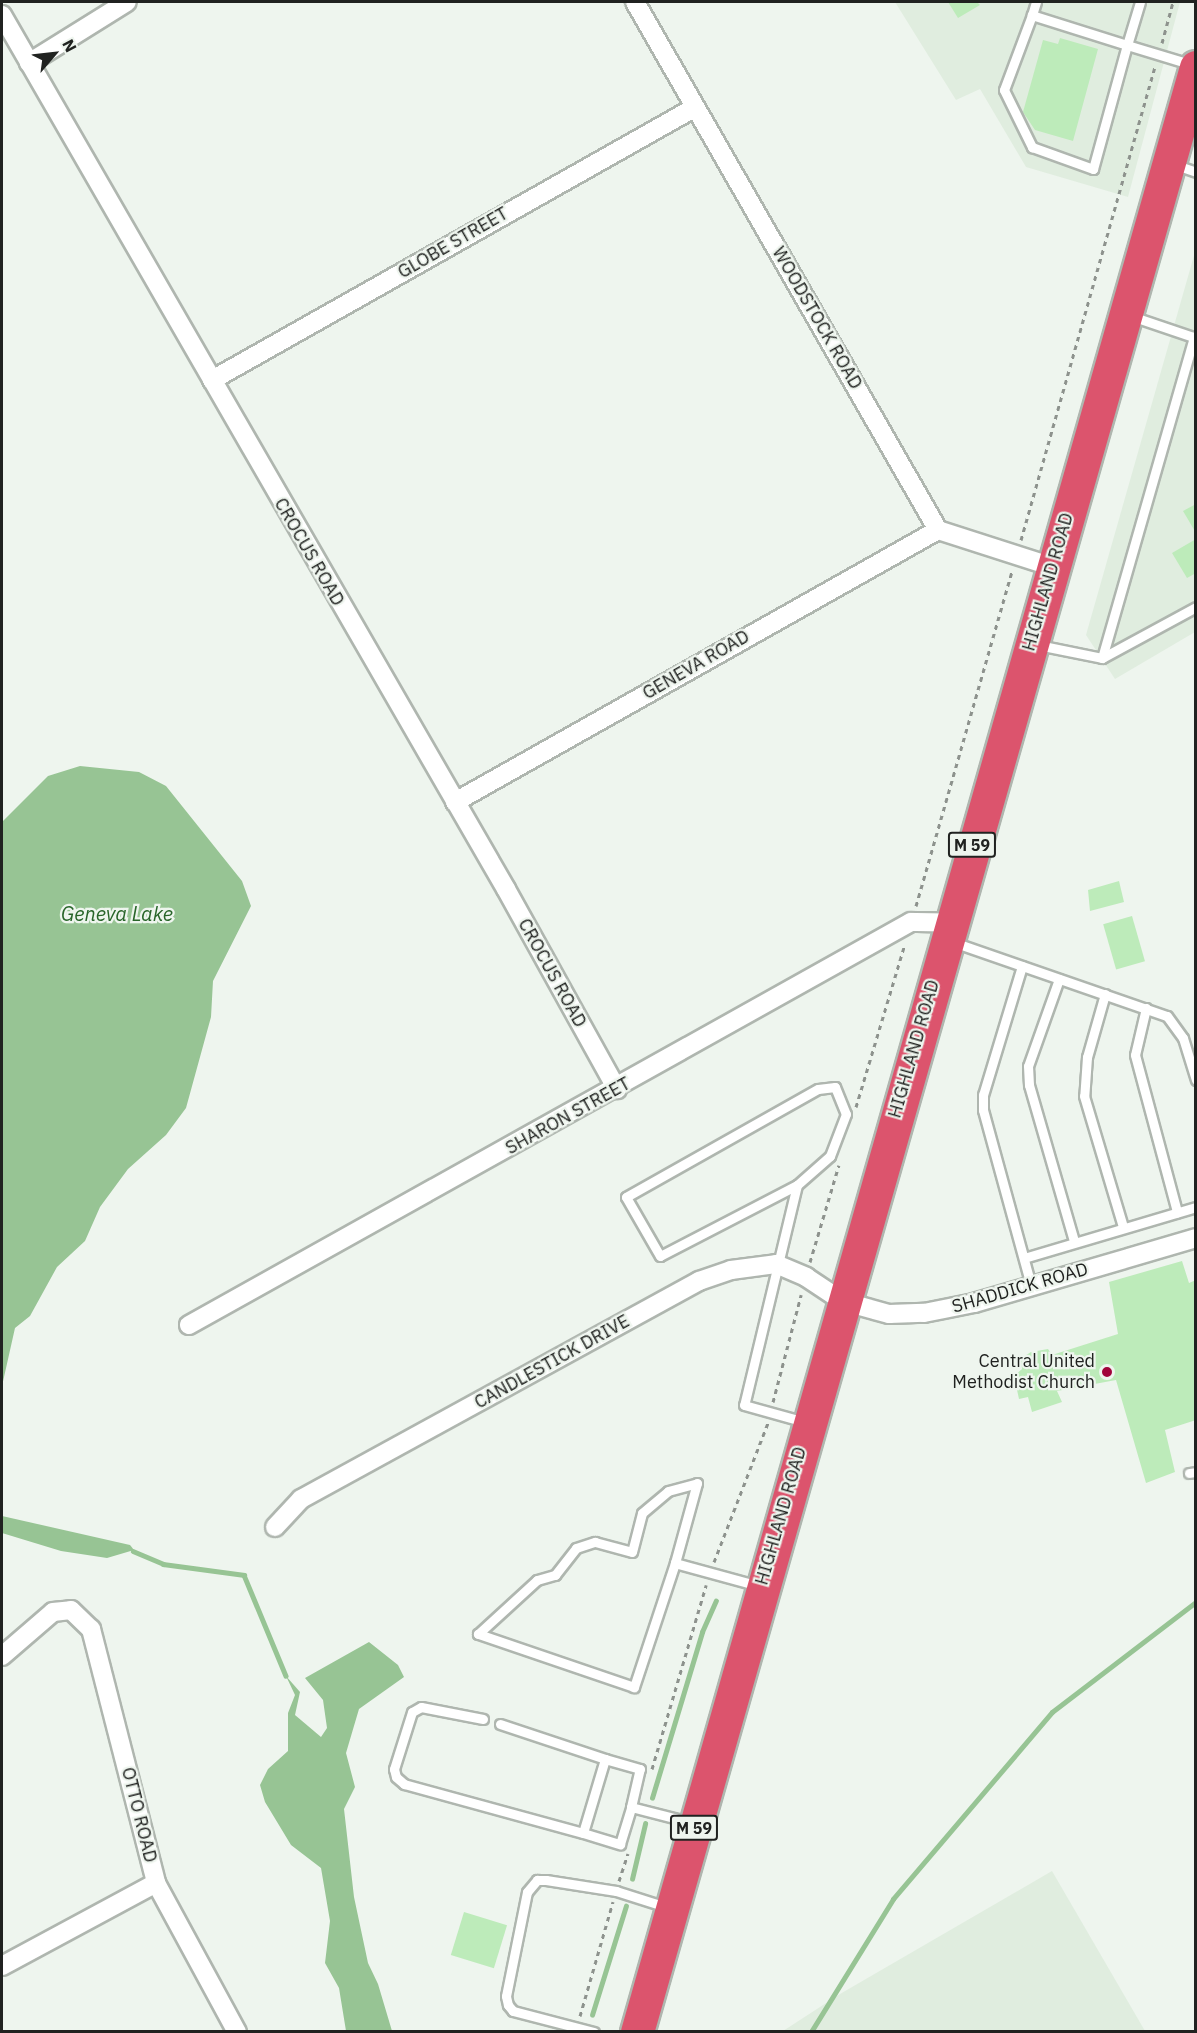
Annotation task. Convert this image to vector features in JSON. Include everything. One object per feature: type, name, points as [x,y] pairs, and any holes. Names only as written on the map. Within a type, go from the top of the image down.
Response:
[{"type":"highway","name":"HIGHLAND ROAD","points":[[637,2031],[947,931],[1126,315],[1181,154],[1196,66]]},
{"type":"street","points":[[29,63],[127,2]]},
{"type":"street","name":"WOODSTOCK ROAD","points":[[635,2],[938,530]]},
{"type":"street","name":"CROCUS ROAD","points":[[2,15],[455,801],[617,1089]]},
{"type":"street","name":"GLOBE STREET","points":[[212,380],[694,108]]},
{"type":"street","points":[[938,530],[1016,557],[1053,567]]},
{"type":"street","name":"GENEVA ROAD","points":[[455,801],[938,530]]},
{"type":"street","points":[[911,922],[947,931]]},
{"type":"street","name":"SHARON STREET","points":[[189,1325],[617,1089],[911,922]]},
{"type":"street","name":"SHADDICK ROAD","points":[[842,1301],[889,1314],[924,1312],[1031,1286],[1196,1238]]},
{"type":"street","points":[[776,1264],[806,1277],[842,1301]]},
{"type":"street","name":"CANDLESTICK DRIVE","points":[[275,1527],[301,1498],[699,1281],[731,1270],[776,1264]]},
{"type":"street","name":"OTTO ROAD","points":[[2,1656],[53,1612],[71,1610],[91,1629],[156,1883],[237,2031]]},
{"type":"street","points":[[2,1966],[156,1883]]},
{"type":"lane","points":[[1036,2],[1004,90],[1032,147],[1093,169],[1140,2]]},
{"type":"lane","points":[[1032,15],[1196,66]]},
{"type":"lane","points":[[1102,658],[1195,337],[1126,315]]},
{"type":"lane","points":[[1031,643],[1102,658],[1196,607]]},
{"type":"lane","points":[[947,931],[1022,966],[1146,1008],[1174,1021],[1196,1080]]},
{"type":"lane","points":[[1022,966],[983,1095],[983,1110],[1031,1286]]},
{"type":"lane","points":[[1059,979],[1028,1066],[1029,1085],[1074,1241]]},
{"type":"lane","points":[[1105,994],[1087,1057],[1084,1096],[1124,1227]]},
{"type":"lane","points":[[1146,1008],[1134,1055],[1177,1212]]},
{"type":"lane","points":[[797,1185],[660,1257],[626,1197],[818,1089],[835,1087],[846,1114],[830,1156],[797,1185],[776,1264],[744,1405],[808,1423]]},
{"type":"lane","points":[[1024,1258],[1074,1241],[1196,1207]]},
{"type":"lane","points":[[697,1483],[675,1563],[634,1687],[478,1634],[537,1580],[555,1575],[576,1548],[596,1542],[633,1552],[642,1513],[668,1491],[697,1483]]},
{"type":"lane","points":[[675,1563],[761,1587]]},
{"type":"lane","points":[[483,1719],[421,1707],[412,1712],[394,1769],[396,1778],[404,1784],[620,1844],[640,1769],[500,1724]]},
{"type":"lane","points":[[583,1833],[605,1758]]},
{"type":"lane","points":[[631,1807],[695,1824]]},
{"type":"lane","points":[[594,2031],[513,2011],[508,2005],[506,1996],[527,1892],[537,1880],[546,1880],[616,1891],[671,1908]]},
{"type":"path","points":[[854,1117],[1173,2]]},
{"type":"path","points":[[650,1775],[710,1573],[771,1412],[806,1277],[840,1162]]},
{"type":"path","points":[[577,2027],[628,1850]]},
{"type":"shaded area","points":[[895,2],[1180,2],[1128,197],[1026,167],[980,89],[956,100]]},
{"type":"shaded area","points":[[1195,252],[1195,632],[1115,679],[1086,635]]},
{"type":"shaded area","points":[[1052,1871],[1145,2031],[783,2031],[840,1994]]},
{"type":"water","name":"Geneva Lake","points":[[80,766],[139,772],[166,786],[242,881],[251,906],[213,981],[211,1017],[186,1108],[166,1135],[128,1169],[100,1207],[85,1241],[57,1267],[30,1316],[15,1328],[2,1386],[2,822],[48,776]]},
{"type":"water","points":[[2,1516],[130,1545],[134,1550],[107,1558],[61,1551],[2,1533]]},
{"type":"water","points":[[369,1642],[398,1665],[404,1677],[359,1709],[346,1753],[355,1787],[344,1809],[354,1897],[368,1963],[378,1984],[392,2031],[346,2031],[339,1988],[325,1963],[330,1921],[321,1868],[291,1845],[265,1802],[260,1785],[268,1769],[288,1751],[288,1713],[295,1695],[286,1676],[300,1692],[295,1715],[321,1737],[327,1728],[323,1700],[305,1678]]},
{"type":"building","points":[[948,2],[977,2],[980,5],[958,18]]},
{"type":"building","points":[[1060,38],[1098,49],[1073,141],[1035,130],[1023,112],[1043,40],[1058,44]]},
{"type":"building","points":[[1196,504],[1196,533],[1183,511]]},
{"type":"building","points":[[1196,539],[1196,573],[1187,578],[1172,553]]},
{"type":"building","points":[[1119,881],[1124,902],[1090,911],[1088,890]]},
{"type":"building","points":[[1132,916],[1145,961],[1116,969],[1103,924]]},
{"type":"building","name":"Central United Methodist Church","points":[[1182,1261],[1189,1283],[1196,1280],[1196,1420],[1165,1430],[1175,1472],[1146,1483],[1116,1380],[1057,1391],[1062,1402],[1032,1412],[1028,1397],[1019,1399],[1014,1376],[1022,1369],[1020,1359],[1031,1352],[1048,1349],[1052,1355],[1118,1334],[1109,1282]]},
{"type":"building","points":[[464,1912],[507,1925],[494,1968],[451,1955]]},
{"type":"waterway","points":[[133,1551],[163,1564],[244,1575],[286,1676]]},
{"type":"waterway","points":[[652,1798],[702,1632],[716,1601]]},
{"type":"waterway","points":[[811,2032],[893,1899],[1052,1712],[1196,1602]]},
{"type":"waterway","points":[[632,1879],[645,1824]]},
{"type":"waterway","points":[[592,2015],[626,1906]]},
{"type":"place","name":"Central United Methodist Church","points":[[1107,1372]]}]
